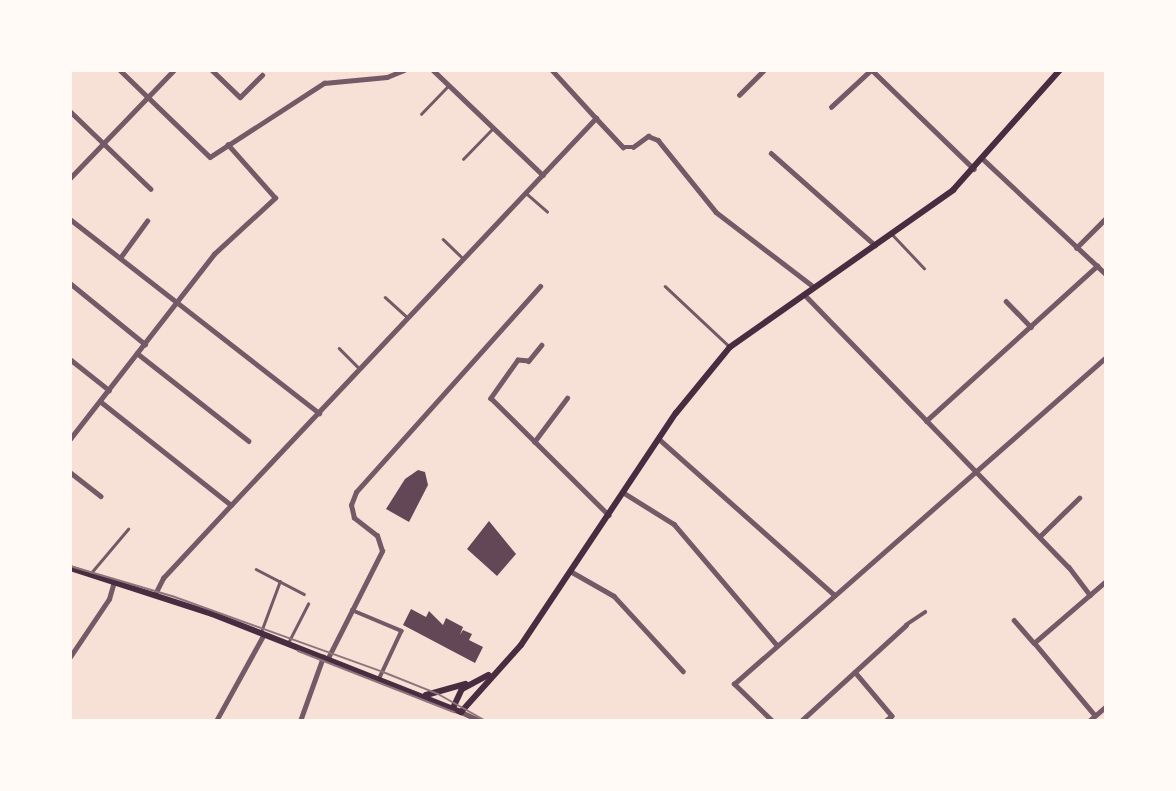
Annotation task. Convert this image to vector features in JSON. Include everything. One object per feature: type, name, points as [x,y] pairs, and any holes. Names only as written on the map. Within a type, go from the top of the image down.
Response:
[{"type":"main road","points":[[70,568],[155,594],[263,633],[461,712],[493,673],[521,645],[610,516],[659,439],[730,347],[892,234],[975,170],[1060,70]]},
{"type":"main road","points":[[424,695],[493,673]]},
{"type":"main road","points":[[453,708],[460,692],[473,681]]},
{"type":"street","points":[[120,70],[210,157],[324,83],[387,77],[404,70]]},
{"type":"street","points":[[70,178],[174,70]]},
{"type":"street","points":[[212,70],[240,97],[262,75]]},
{"type":"street","points":[[433,70],[543,175]]},
{"type":"street","points":[[553,70],[623,147],[632,147],[648,136],[658,140],[716,212],[814,287]]},
{"type":"street","points":[[739,95],[764,70]]},
{"type":"street","points":[[831,107],[872,70],[975,170]]},
{"type":"street","points":[[70,111],[151,189]]},
{"type":"street","points":[[155,594],[163,578],[596,118]]},
{"type":"street","points":[[70,439],[214,254],[275,198],[228,145]]},
{"type":"street","points":[[771,153],[876,245]]},
{"type":"street","points":[[984,160],[1106,274]]},
{"type":"street","points":[[1076,247],[1106,218]]},
{"type":"street","points":[[70,219],[319,413]]},
{"type":"street","points":[[120,258],[147,221]]},
{"type":"street","points":[[926,421],[1097,266]]},
{"type":"street","points":[[70,283],[145,344]]},
{"type":"street","points":[[300,721],[325,657],[352,610],[382,546],[377,536],[354,518],[351,505],[356,492],[540,286]]},
{"type":"street","points":[[803,294],[1039,537],[1090,595]]},
{"type":"street","points":[[1006,301],[1031,327]]},
{"type":"street","points":[[542,345],[529,361],[518,360],[491,398],[610,516]]},
{"type":"street","points":[[138,354],[249,441]]},
{"type":"street","points":[[772,721],[734,684],[1106,357]]},
{"type":"street","points":[[70,359],[109,390]]},
{"type":"street","points":[[534,442],[567,398]]},
{"type":"street","points":[[100,401],[231,505]]},
{"type":"street","points":[[659,439],[835,595]]},
{"type":"street","points":[[70,472],[101,496]]},
{"type":"street","points":[[624,493],[674,524],[777,645]]},
{"type":"street","points":[[1039,537],[1079,498]]},
{"type":"street","points":[[572,572],[614,596],[683,671]]},
{"type":"street","points":[[1034,643],[1106,581]]},
{"type":"street","points":[[70,657],[109,599],[114,582]]},
{"type":"street","points":[[352,610],[402,631],[380,678]]},
{"type":"street","points":[[801,721],[906,625],[925,612]]},
{"type":"street","points":[[1014,620],[1095,716]]},
{"type":"street","points":[[216,721],[263,633]]},
{"type":"street","points":[[855,673],[892,716],[886,721]]},
{"type":"street","points":[[1090,721],[1106,706]]},
{"type":"street","points":[[461,712],[477,720]]},
{"type":"lane","points":[[421,114],[449,85]]},
{"type":"lane","points":[[463,159],[493,128]]},
{"type":"lane","points":[[526,193],[547,211]]},
{"type":"lane","points":[[892,234],[924,268]]},
{"type":"lane","points":[[443,239],[464,259]]},
{"type":"lane","points":[[664,286],[730,347]]},
{"type":"lane","points":[[385,297],[408,318]]},
{"type":"lane","points":[[339,348],[360,369]]},
{"type":"lane","points":[[90,574],[128,529]]},
{"type":"lane","points":[[256,569],[304,594]]},
{"type":"lane","points":[[263,633],[280,581]]},
{"type":"lane","points":[[288,643],[308,604]]},
{"type":"building","points":[[418,470],[425,472],[428,485],[409,522],[386,509],[405,479]]},
{"type":"building","points":[[489,521],[516,554],[497,576],[467,549]]},
{"type":"building","points":[[411,609],[426,617],[429,611],[443,625],[446,618],[463,627],[460,635],[463,630],[472,634],[469,640],[483,647],[475,663],[403,625]]},
{"type":"tram line","points":[[70,566],[172,596],[383,672],[438,694],[486,721]]},
{"type":"tram line","points":[[298,651],[454,712]]}]
